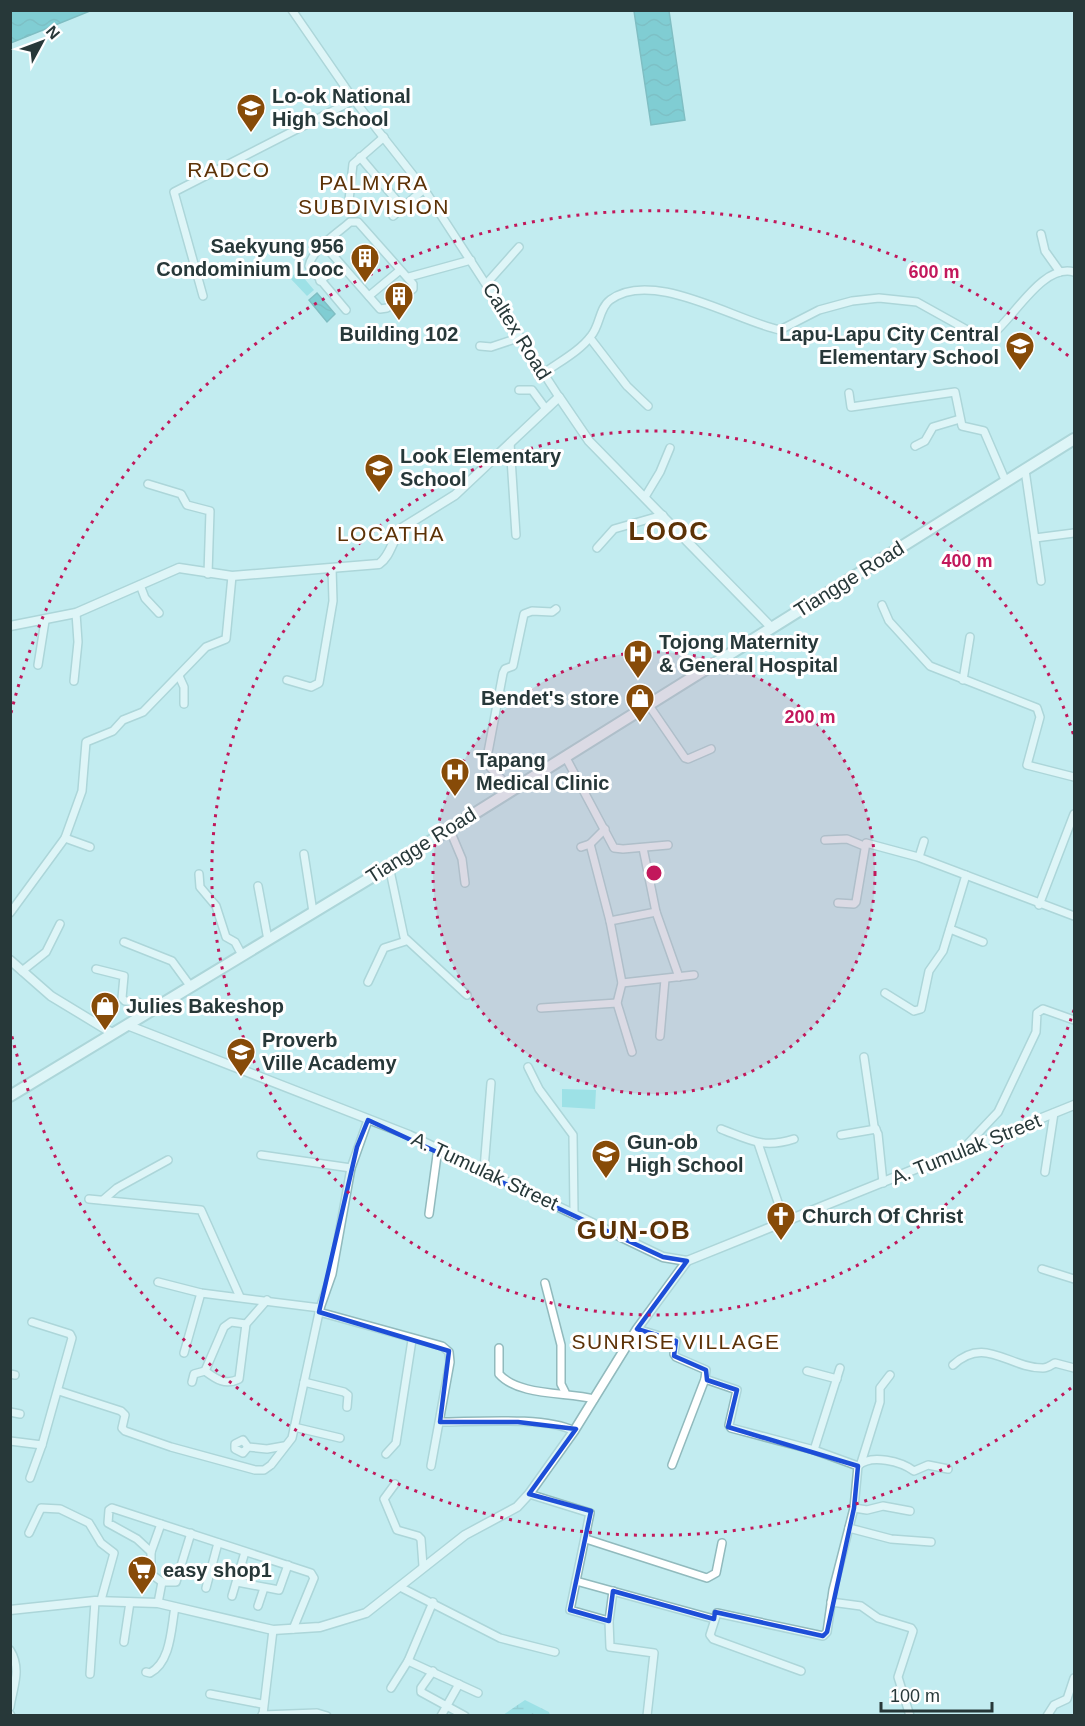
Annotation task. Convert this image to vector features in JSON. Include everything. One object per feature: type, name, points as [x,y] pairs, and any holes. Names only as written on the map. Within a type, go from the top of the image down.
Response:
[{"type":"main road","name":"Tiangge Road","points":[[10,1096],[389,866],[1074,439]]},
{"type":"street","name":"Caltex Road","points":[[291,10],[354,100],[424,189],[590,441],[772,628]]},
{"type":"street","points":[[203,296],[174,192],[354,100]]},
{"type":"street","points":[[348,200],[352,166],[384,137]]},
{"type":"street","points":[[360,157],[403,207]]},
{"type":"street","points":[[393,216],[424,189]]},
{"type":"street","points":[[324,245],[384,310],[413,289],[409,277],[399,271],[354,221],[324,245],[309,262],[310,269],[346,310]]},
{"type":"street","points":[[1041,234],[1045,251],[1060,272]]},
{"type":"street","points":[[487,283],[519,247]]},
{"type":"street","points":[[409,277],[471,260]]},
{"type":"street","points":[[320,281],[340,264]]},
{"type":"street","points":[[369,296],[399,271]]},
{"type":"street","points":[[544,373],[590,338],[607,302],[618,295],[639,291],[692,298],[780,330],[819,310],[852,301],[902,299],[918,302],[978,336],[988,338],[1033,291],[1060,272],[1074,272]]},
{"type":"street","points":[[480,346],[491,347],[521,337]]},
{"type":"street","points":[[590,338],[627,386],[648,405]]},
{"type":"street","points":[[519,390],[532,390],[546,409]]},
{"type":"street","points":[[849,393],[848,405],[851,407],[955,392],[960,419],[964,427],[984,431],[1006,482]]},
{"type":"street","points":[[11,625],[45,621],[76,613],[179,568],[232,576],[382,562],[402,528],[455,495],[559,397]]},
{"type":"street","points":[[915,446],[925,441],[933,427],[960,419]]},
{"type":"street","points":[[510,443],[516,535]]},
{"type":"street","points":[[645,497],[670,448]]},
{"type":"street","points":[[1025,470],[1041,581]]},
{"type":"street","points":[[148,484],[181,494],[187,505],[210,511],[208,573]]},
{"type":"street","points":[[597,548],[614,529],[663,515]]},
{"type":"street","points":[[1035,538],[1074,533]]},
{"type":"street","points":[[287,680],[311,687],[319,683],[333,601],[332,568]]},
{"type":"street","points":[[10,913],[65,838],[82,791],[86,742],[113,731],[123,720],[143,712],[206,647],[226,639],[232,576]]},
{"type":"street","points":[[140,585],[145,598],[159,613]]},
{"type":"street","points":[[882,605],[889,621],[922,660],[938,671],[1037,708],[1040,717],[1027,765],[1074,777]]},
{"type":"street","points":[[511,789],[486,763],[502,673],[513,666],[524,615],[532,611],[552,612],[556,609]]},
{"type":"street","points":[[74,681],[78,642],[76,613]]},
{"type":"street","points":[[38,664],[45,621]]},
{"type":"street","points":[[963,681],[970,637]]},
{"type":"street","points":[[179,676],[184,687],[184,704]]},
{"type":"street","points":[[648,704],[684,758],[688,759],[711,749]]},
{"type":"street","points":[[565,756],[616,849],[668,845]]},
{"type":"street","points":[[1039,905],[1071,829],[1074,814]]},
{"type":"street","points":[[449,828],[462,859],[465,883]]},
{"type":"street","points":[[581,848],[590,844],[604,829]]},
{"type":"street","points":[[65,838],[90,847]]},
{"type":"street","points":[[825,840],[847,839],[864,846],[870,844],[919,857],[1039,905],[1074,916]]},
{"type":"street","points":[[919,857],[924,841]]},
{"type":"street","points":[[590,844],[610,921],[622,983],[617,1003],[632,1052]]},
{"type":"street","points":[[838,903],[854,904],[856,902],[864,846]]},
{"type":"street","points":[[643,848],[656,912],[679,977]]},
{"type":"street","points":[[304,855],[313,912]]},
{"type":"street","points":[[389,866],[406,941],[467,995]]},
{"type":"street","points":[[199,874],[202,890],[216,906],[226,937],[235,942],[242,955]]},
{"type":"street","points":[[885,993],[919,1011],[929,971],[944,951],[966,875]]},
{"type":"street","points":[[258,886],[267,940]]},
{"type":"street","points":[[610,921],[656,912]]},
{"type":"street","points":[[22,971],[46,952],[60,924]]},
{"type":"street","points":[[950,929],[983,942]]},
{"type":"street","points":[[368,982],[384,948],[406,941]]},
{"type":"street","points":[[124,942],[172,961],[191,987]]},
{"type":"street","points":[[10,960],[51,996],[112,1034]]},
{"type":"street","points":[[96,969],[124,976],[122,998],[125,1001],[138,1002],[148,1013]]},
{"type":"street","points":[[622,983],[694,975]]},
{"type":"street","points":[[660,1036],[665,979]]},
{"type":"street","points":[[541,1008],[617,1003]]},
{"type":"street","points":[[958,1154],[998,1112],[1036,1032],[1037,1013],[1043,1009],[1074,1020]]},
{"type":"street","name":"A. Tumulak Street","points":[[127,1025],[438,1148],[663,1257],[687,1261],[784,1220],[958,1154],[1074,1105]]},
{"type":"street","points":[[864,1057],[883,1183]]},
{"type":"street","points":[[528,1067],[539,1089],[573,1135],[574,1212]]},
{"type":"street","points":[[484,1169],[491,1083]]},
{"type":"street","points":[[1045,1172],[1054,1113]]},
{"type":"street","points":[[58,1391],[121,1411],[125,1415],[122,1428],[125,1431],[171,1448],[255,1470],[264,1470],[271,1465],[292,1438],[320,1310],[332,1274],[351,1168],[368,1120]]},
{"type":"street","points":[[721,1129],[758,1143],[776,1145],[794,1139]]},
{"type":"street","points":[[841,1135],[876,1130]]},
{"type":"street","points":[[758,1143],[784,1220]]},
{"type":"street","points":[[429,1214],[438,1148]]},
{"type":"street","points":[[261,1155],[351,1168]]},
{"type":"street","points":[[103,1200],[117,1188],[168,1160]]},
{"type":"street","points":[[89,1199],[201,1210],[240,1297]]},
{"type":"street","points":[[10,1610],[98,1600],[158,1603],[273,1630],[320,1627],[358,1617],[465,1536],[517,1507],[529,1494],[574,1431],[637,1329],[687,1261]]},
{"type":"street","points":[[1042,1269],[1074,1279]]},
{"type":"street","points":[[158,1282],[201,1293],[267,1300],[320,1310],[412,1340],[442,1346],[449,1352],[450,1362],[430,1466]]},
{"type":"street","points":[[545,1283],[561,1345],[561,1384],[565,1392]]},
{"type":"street","points":[[184,1353],[201,1293]]},
{"type":"street","points":[[205,1371],[219,1381],[232,1383],[239,1379],[246,1324],[267,1300]]},
{"type":"street","points":[[30,1478],[42,1445],[72,1338],[70,1334],[32,1322]]},
{"type":"street","points":[[205,1371],[224,1327],[231,1322],[246,1324]]},
{"type":"street","points":[[637,1329],[676,1341],[675,1356],[706,1370],[705,1380],[672,1465]]},
{"type":"street","points":[[386,1454],[396,1443],[412,1340]]},
{"type":"street","points":[[499,1348],[499,1374],[509,1383],[540,1391],[565,1392],[594,1399]]},
{"type":"street","points":[[953,1365],[964,1355],[978,1352],[1010,1359],[1026,1366],[1047,1368],[1055,1363],[1074,1368]]},
{"type":"street","points":[[814,1450],[840,1368]]},
{"type":"street","points":[[192,1382],[194,1374],[205,1371]]},
{"type":"street","points":[[807,1371],[837,1379]]},
{"type":"street","points":[[801,1671],[713,1639],[710,1635],[714,1619],[717,1613],[823,1636],[827,1632],[831,1602],[854,1508],[860,1465],[880,1402],[880,1388],[890,1375]]},
{"type":"street","points":[[705,1380],[737,1390],[729,1425],[731,1428],[860,1465],[897,1462],[914,1471],[928,1465],[948,1468]]},
{"type":"street","points":[[304,1382],[344,1392],[348,1395],[347,1407]]},
{"type":"street","points":[[10,1412],[20,1414]]},
{"type":"street","points":[[440,1422],[518,1422],[562,1427],[574,1431]]},
{"type":"street","points":[[294,1427],[340,1438]]},
{"type":"street","points":[[10,1441],[42,1445]]},
{"type":"street","points":[[248,1447],[267,1449],[284,1446]]},
{"type":"street","points":[[394,1484],[384,1498],[397,1530],[421,1539],[423,1566]]},
{"type":"street","points":[[529,1494],[587,1510],[590,1513],[570,1610],[609,1621]]},
{"type":"street","points":[[854,1508],[867,1510],[883,1506],[910,1511]]},
{"type":"street","points":[[28,1533],[39,1511],[46,1507],[60,1509],[89,1523],[101,1543],[114,1553],[98,1600],[90,1674]]},
{"type":"street","points":[[151,1552],[137,1539],[108,1523],[109,1510],[112,1508],[310,1573],[314,1578],[293,1629]]},
{"type":"street","points":[[161,1524],[151,1552],[151,1574],[162,1582],[176,1582],[191,1533]]},
{"type":"street","points":[[849,1528],[891,1539],[931,1542]]},
{"type":"street","points":[[586,1539],[707,1578],[716,1573],[722,1543]]},
{"type":"street","points":[[206,1588],[218,1543]]},
{"type":"street","points":[[232,1596],[245,1552]]},
{"type":"street","points":[[237,1582],[279,1590],[288,1566]]},
{"type":"street","points":[[576,1581],[714,1619]]},
{"type":"street","points":[[158,1603],[162,1582]]},
{"type":"street","points":[[400,1587],[500,1638],[555,1652]]},
{"type":"street","points":[[258,1606],[264,1588]]},
{"type":"street","points":[[613,1591],[609,1621],[610,1647],[654,1653],[647,1716]]},
{"type":"street","points":[[124,1642],[130,1602]]},
{"type":"street","points":[[391,1688],[408,1661],[433,1602]]},
{"type":"street","points":[[831,1602],[861,1606],[878,1618],[911,1628],[913,1631],[898,1677],[910,1716]]},
{"type":"street","points":[[146,1672],[150,1673],[164,1661],[175,1607]]},
{"type":"street","points":[[273,1630],[262,1715],[327,1716]]},
{"type":"street","points":[[10,1650],[17,1661],[10,1707]]},
{"type":"street","points":[[408,1661],[478,1693]]},
{"type":"street","points":[[433,1671],[421,1688],[422,1692],[465,1716]]},
{"type":"street","points":[[1047,1716],[1054,1705],[1067,1699],[1074,1678]]},
{"type":"street","points":[[441,1716],[459,1684]]},
{"type":"street","points":[[210,1694],[262,1704]]},
{"type":"highlighted area","points":[[368,1120],[663,1257],[687,1261],[637,1329],[676,1341],[674,1356],[706,1370],[707,1380],[737,1390],[728,1427],[858,1466],[854,1508],[827,1632],[823,1636],[715,1612],[714,1619],[613,1591],[609,1621],[570,1610],[591,1511],[529,1494],[576,1429],[518,1422],[440,1422],[449,1351],[319,1312],[357,1147]]},
{"type":"green space","points":[[298,271],[314,290],[307,296],[290,278]]},
{"type":"green space","points":[[562,1089],[596,1090],[595,1109],[562,1107]]},
{"type":"green space","points":[[525,1700],[549,1712],[550,1715],[503,1715]]},
{"type":"water","points":[[11,10],[90,10],[90,11],[11,43]]},
{"type":"water","points":[[634,11],[669,11],[685,120],[651,125]]},
{"type":"water","points":[[317,293],[335,314],[327,322],[309,300]]},
{"type":"place","name":"Lo-ok National High School","points":[[251,134]]},
{"type":"place","name":"Saekyung 956 Condominium Looc","points":[[365,284]]},
{"type":"place","name":"Building 102","points":[[399,322]]},
{"type":"place","name":"Lapu-Lapu City Central Elementary School","points":[[1020,372]]},
{"type":"place","name":"Look Elementary School","points":[[379,494]]},
{"type":"place","name":"Tojong Maternity & General Hospital","points":[[638,680]]},
{"type":"place","name":"Bendet's store","points":[[640,724]]},
{"type":"place","name":"Tapang Medical Clinic","points":[[455,798]]},
{"type":"place","name":"Julies Bakeshop","points":[[105,1032]]},
{"type":"place","name":"Proverb Ville Academy","points":[[241,1078]]},
{"type":"place","name":"Gun-ob High School","points":[[606,1180]]},
{"type":"place","name":"Church Of Christ","points":[[781,1242]]},
{"type":"place","name":"easy shop1","points":[[142,1596]]},
{"type":"district","name":"RADCO","points":[[229,170]]},
{"type":"district","name":"PALMYRA SUBDIVISION","points":[[374,195]]},
{"type":"district","name":"LOOC","points":[[669,531]]},
{"type":"district","name":"LOCATHA","points":[[391,534]]},
{"type":"district","name":"GUN-OB","points":[[634,1230]]},
{"type":"district","name":"SUNRISE VILLAGE","points":[[676,1342]]}]
